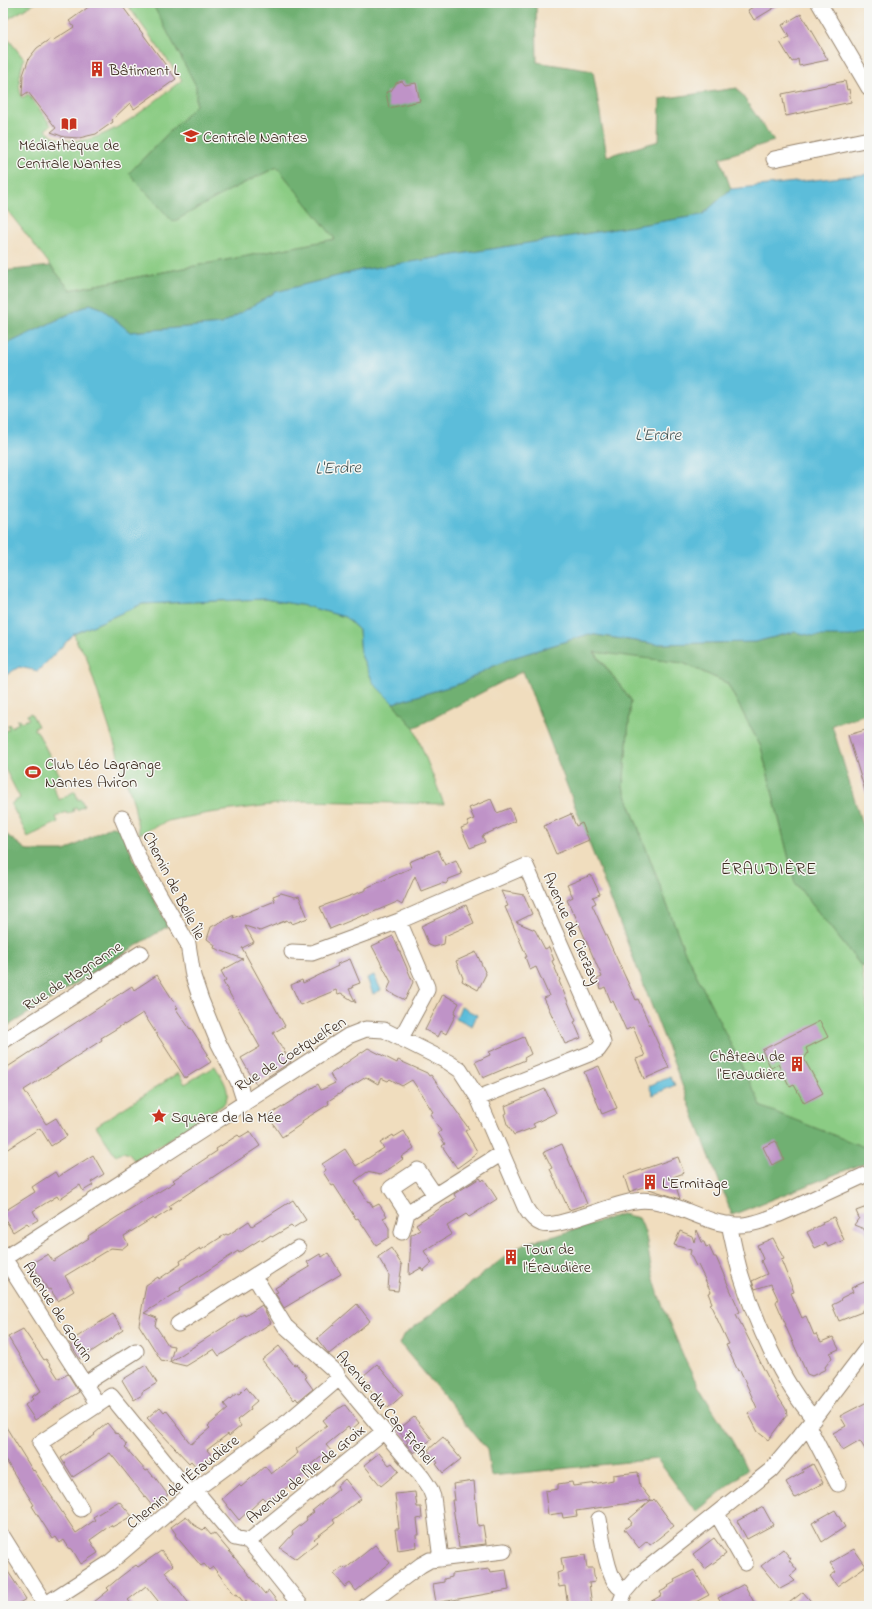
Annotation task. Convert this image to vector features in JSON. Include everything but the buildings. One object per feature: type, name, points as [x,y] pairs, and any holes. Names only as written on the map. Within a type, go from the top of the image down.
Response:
[{"type":"street","points":[[819,3],[869,88]]},
{"type":"street","points":[[774,159],[869,139]]},
{"type":"street","name":"Chemin de Belle Île","points":[[122,818],[140,861],[188,944],[193,976],[201,1000],[218,1042],[238,1081],[245,1103]]},
{"type":"street","name":"Avenue de Cierzay","points":[[292,952],[312,953],[399,921],[526,866],[603,1043],[598,1050],[594,1052],[478,1098]]},
{"type":"street","points":[[399,921],[427,987],[427,990],[401,1038]]},
{"type":"street","name":"Rue de Magnanne","points":[[3,1041],[141,953]]},
{"type":"street","name":"Rue de Coetquelfen","points":[[4,1258],[348,1036],[366,1029],[384,1030],[454,1065],[464,1075],[478,1098],[526,1207],[537,1222],[547,1225],[554,1225],[616,1205],[641,1200],[663,1203],[716,1222],[729,1224]]},
{"type":"street","points":[[402,1232],[408,1213],[502,1153]]},
{"type":"street","points":[[408,1213],[391,1188],[418,1170],[435,1195]]},
{"type":"street","points":[[838,1484],[811,1423],[782,1372],[752,1306],[741,1274],[729,1224],[748,1224],[775,1216],[869,1173]]},
{"type":"street","points":[[178,1324],[298,1248]]},
{"type":"street","name":"Avenue de Gourin","points":[[4,1258],[98,1405]]},
{"type":"street","name":"Avenue du Cap Fréhel","points":[[254,1276],[286,1326],[336,1372],[339,1378],[422,1477],[430,1489],[433,1497],[441,1559]]},
{"type":"street","points":[[619,1606],[625,1591],[638,1576],[772,1470],[811,1423],[869,1346]]},
{"type":"street","name":"Avenue de Gourin","points":[[84,1384],[136,1351]]},
{"type":"street","name":"Chemin de l'Éraudière","points":[[45,1606],[108,1564],[193,1492],[290,1420],[339,1378]]},
{"type":"street","points":[[81,1509],[40,1443],[111,1396],[193,1492],[235,1538],[249,1541],[301,1606]]},
{"type":"street","name":"Avenue de l'Île de Groix","points":[[249,1541],[383,1432]]},
{"type":"street","points":[[717,1514],[745,1563]]},
{"type":"street","points":[[599,1519],[611,1574],[617,1585],[625,1591]]},
{"type":"street","points":[[3,1537],[45,1606]]},
{"type":"street","points":[[366,1606],[421,1564],[430,1560],[504,1551]]},
{"type":"green space","points":[[3,3],[35,3],[3,22]]},
{"type":"green space","points":[[126,3],[152,3],[197,86],[196,105],[129,173],[230,190],[277,167],[336,239],[70,290],[3,205],[3,52],[8,48],[4,39],[7,38],[9,40],[24,59],[20,74],[20,93],[22,98],[28,94],[51,125],[45,130],[61,139],[79,141],[98,136],[117,128],[135,116],[182,80]]},
{"type":"green space","points":[[152,3],[536,3],[537,62],[593,71],[607,156],[659,141],[660,99],[737,88],[774,141],[720,158],[731,189],[702,215],[361,270],[276,292],[222,324],[130,332],[101,308],[90,304],[3,346],[3,271],[51,266],[70,290],[335,239],[277,167],[230,190],[173,222],[129,173],[196,105],[196,86]]},
{"type":"green space","points":[[265,599],[306,606],[345,617],[359,630],[361,655],[374,684],[393,703],[414,728],[444,804],[301,801],[209,813],[168,821],[139,834],[134,804],[86,655],[77,643],[74,634],[142,604]]},
{"type":"green space","points":[[794,632],[832,636],[869,632],[869,713],[832,725],[869,848],[869,964],[862,967],[795,883],[761,747],[727,683],[683,663],[594,652],[631,700],[623,787],[684,950],[762,1107],[869,1149],[869,1161],[732,1215],[523,671],[414,728],[393,703],[462,683],[509,659],[589,634],[655,644],[755,642]]},
{"type":"green space","points":[[594,651],[683,663],[727,683],[761,747],[795,883],[862,967],[869,1025],[869,1149],[762,1108],[684,950],[623,787],[631,700]]},
{"type":"green space","name":"Club Léo Lagrange Nantes Aviron","points":[[31,713],[38,726],[34,728],[34,730],[37,731],[62,780],[52,785],[59,800],[75,791],[78,800],[81,799],[84,806],[77,810],[76,808],[73,809],[74,811],[67,814],[66,812],[56,817],[58,822],[28,837],[11,804],[20,798],[3,765],[3,732],[9,729],[7,726],[9,724],[11,727],[19,723],[17,720],[20,719],[22,722],[29,719],[27,715]]},
{"type":"green space","points":[[111,826],[120,827],[136,864],[168,926],[3,1029],[3,832],[28,851],[65,851]]},
{"type":"green space","name":"Square de la Mée","points":[[215,1066],[227,1090],[226,1100],[223,1105],[135,1161],[129,1154],[123,1152],[116,1156],[96,1126],[178,1073],[185,1084]]},
{"type":"green space","points":[[622,1214],[639,1218],[646,1238],[655,1283],[667,1317],[686,1362],[700,1390],[733,1442],[747,1470],[696,1512],[657,1459],[491,1476],[487,1450],[400,1344],[404,1335],[515,1249],[532,1241],[555,1236]]},
{"type":"water","name":"L'Erdre","points":[[869,174],[869,632],[851,636],[813,636],[794,632],[755,642],[655,644],[589,634],[509,659],[462,683],[393,703],[374,684],[361,655],[359,630],[345,617],[306,606],[265,599],[142,604],[74,634],[38,671],[19,667],[3,677],[3,346],[90,304],[101,308],[130,332],[222,324],[276,292],[361,270],[702,215],[731,189]]},
{"type":"water","points":[[374,975],[381,990],[373,994],[367,978]]},
{"type":"water","points":[[461,1007],[477,1015],[472,1026],[456,1018]]},
{"type":"water","points":[[670,1076],[675,1085],[653,1095],[649,1086]]},
{"type":"place","name":"Bâtiment L","points":[[97,69]]},
{"type":"place","name":"Médiathèque de Centrale Nantes","points":[[69,124]]},
{"type":"place","name":"Centrale Nantes","points":[[191,136]]},
{"type":"place","name":"Club Léo Lagrange Nantes Aviron","points":[[33,772]]},
{"type":"place","name":"Château de l'Eraudière","points":[[797,1064]]},
{"type":"place","name":"Square de la Mée","points":[[159,1116]]},
{"type":"place","name":"L'Ermitage","points":[[650,1182]]},
{"type":"place","name":"Tour de l'Éraudière","points":[[511,1257]]},
{"type":"district","name":"ÉRAUDIÈRE","points":[[769,868]]}]
